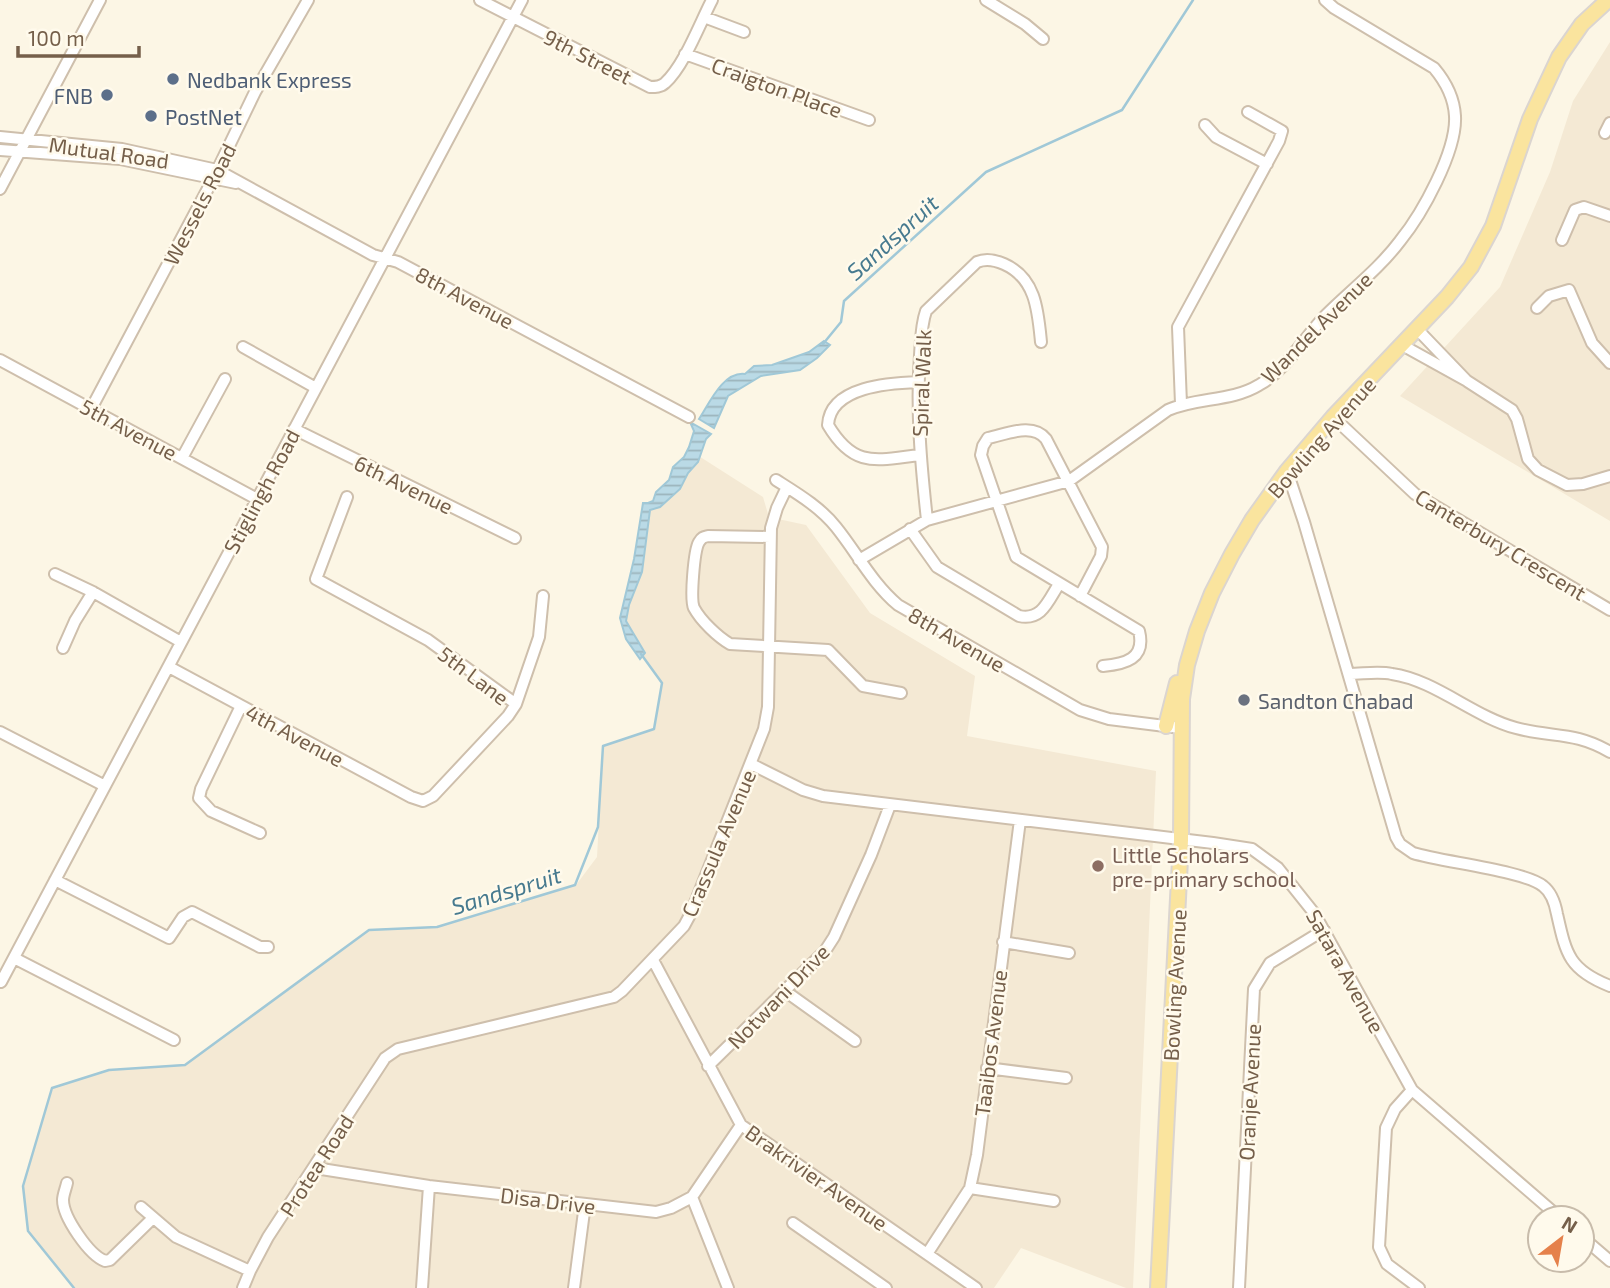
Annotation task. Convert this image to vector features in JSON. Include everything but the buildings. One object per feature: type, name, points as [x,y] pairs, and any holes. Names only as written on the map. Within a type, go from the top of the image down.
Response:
[{"type":"main road","name":"Bowling Avenue","points":[[1530,119],[1531,106],[1553,54],[1565,33],[1594,0]]},
{"type":"main road","name":"Bowling Avenue","points":[[1158,1288],[1181,840],[1174,727],[1187,665],[1205,610],[1252,520],[1287,471],[1333,417],[1467,273],[1485,244],[1501,206],[1530,119],[1554,66],[1569,41],[1608,0]]},
{"type":"street","points":[[0,189],[100,0]]},
{"type":"street","name":"Wessels Road","points":[[91,409],[215,174],[255,92],[308,0]]},
{"type":"street","name":"9th Street","points":[[480,0],[650,87],[666,83],[685,54],[712,0]]},
{"type":"street","name":"Stiglingh Road","points":[[1,982],[522,0]]},
{"type":"street","points":[[986,0],[1025,24],[1043,39]]},
{"type":"street","name":"Wandel Avenue","points":[[859,560],[927,520],[1069,481],[1181,404],[1243,393],[1261,384],[1273,376],[1324,318],[1402,240],[1441,172],[1455,117],[1450,94],[1434,68],[1325,0]]},
{"type":"street","points":[[704,17],[744,32]]},
{"type":"street","name":"Craigton Place","points":[[685,54],[869,120]]},
{"type":"street","points":[[1181,404],[1178,327],[1279,141],[1281,129],[1248,112]]},
{"type":"street","points":[[1205,125],[1216,137],[1267,164]]},
{"type":"street","name":"Mutual Road","points":[[0,137],[121,154],[215,174]]},
{"type":"street","name":"Mutual Road","points":[[0,150],[121,154]]},
{"type":"street","name":"8th Avenue","points":[[215,174],[239,183],[373,255],[398,262],[428,277],[689,417]]},
{"type":"street","points":[[1562,240],[1575,210],[1584,207],[1610,216]]},
{"type":"street","name":"Spiral Walk","points":[[927,520],[919,455],[918,382],[926,311],[981,260],[996,261],[1008,266],[1025,280],[1036,299],[1041,342]]},
{"type":"street","points":[[1537,307],[1549,296],[1580,284]]},
{"type":"street","points":[[1569,290],[1592,344],[1610,363]]},
{"type":"street","points":[[1417,329],[1467,381]]},
{"type":"street","points":[[1402,345],[1501,401],[1514,413],[1528,459],[1538,470],[1567,485],[1583,484],[1610,476]]},
{"type":"street","points":[[243,347],[316,388]]},
{"type":"street","name":"5th Avenue","points":[[0,360],[257,499]]},
{"type":"street","points":[[182,458],[225,379]]},
{"type":"street","points":[[918,382],[875,385],[850,396],[842,400],[830,414],[828,425],[853,453],[867,460],[919,455]]},
{"type":"street","name":"Canterbury Crescent","points":[[1333,417],[1415,494],[1610,610]]},
{"type":"street","name":"6th Avenue","points":[[293,429],[514,538]]},
{"type":"street","points":[[1080,596],[1101,556],[1102,547],[1046,439],[1037,430],[988,438],[981,455],[1016,557],[1059,584],[1080,596],[1135,627],[1140,635],[1134,657],[1122,664],[1103,666]]},
{"type":"street","points":[[1287,471],[1349,674],[1390,821],[1400,844],[1427,858],[1523,877],[1541,884],[1550,893],[1555,906],[1568,957],[1583,973],[1610,986]]},
{"type":"street","name":"8th Avenue","points":[[776,480],[815,505],[836,527],[886,594],[898,605],[1063,702],[1101,717],[1174,727]]},
{"type":"street","name":"Crassula Avenue","points":[[398,1049],[614,997],[653,960],[689,918],[764,729],[768,707],[770,648],[770,537],[777,508],[787,487]]},
{"type":"street","name":"5th Lane","points":[[347,497],[316,579],[428,640],[516,704],[433,796],[423,800]]},
{"type":"street","points":[[910,529],[933,564],[940,570],[1019,617],[1032,618],[1038,615],[1059,584]]},
{"type":"street","points":[[770,537],[704,536],[697,547],[691,598],[697,612],[725,641],[736,646],[828,650],[863,686],[901,693]]},
{"type":"street","points":[[55,574],[93,592],[181,642]]},
{"type":"street","points":[[63,648],[75,621],[93,592]]},
{"type":"street","points":[[516,704],[540,638],[543,596]]},
{"type":"street","name":"4th Avenue","points":[[169,667],[411,797],[423,800]]},
{"type":"street","points":[[1349,674],[1381,673],[1408,678],[1505,724],[1528,731],[1588,740],[1610,752]]},
{"type":"street","points":[[241,706],[199,798],[211,811],[260,833]]},
{"type":"street","points":[[0,732],[106,786]]},
{"type":"street","name":"Satara Avenue","points":[[751,764],[803,790],[822,796],[1240,846],[1260,853],[1278,868],[1304,899],[1324,930],[1412,1090],[1544,1204]]},
{"type":"street","name":"Notwani Drive","points":[[708,1066],[817,960],[834,937],[890,805]]},
{"type":"street","name":"Taaibos Avenue","points":[[927,1254],[971,1188],[1020,820]]},
{"type":"street","points":[[55,880],[169,938],[183,917],[192,912],[260,947],[268,947]]},
{"type":"street","name":"Oranje Avenue","points":[[1239,1288],[1254,989],[1270,963],[1324,930]]},
{"type":"street","points":[[1003,943],[1069,953]]},
{"type":"street","points":[[14,958],[174,1040]]},
{"type":"street","name":"Brakrivier Avenue","points":[[653,960],[741,1125],[976,1288]]},
{"type":"street","points":[[785,991],[855,1041]]},
{"type":"street","name":"Protea Road","points":[[243,1288],[268,1237],[381,1063],[398,1049]]},
{"type":"street","points":[[987,1069],[1066,1078]]},
{"type":"street","points":[[1412,1090],[1395,1109],[1386,1128],[1379,1247],[1387,1264],[1419,1288]]},
{"type":"street","points":[[728,1288],[692,1197],[741,1125]]},
{"type":"street","name":"Disa Drive","points":[[314,1168],[429,1186],[650,1213],[671,1208],[692,1197]]},
{"type":"street","points":[[67,1183],[63,1204],[82,1244],[99,1259],[110,1260],[153,1218]]},
{"type":"street","points":[[422,1288],[429,1186]]},
{"type":"street","points":[[971,1188],[1054,1201]]},
{"type":"street","points":[[573,1288],[585,1204]]},
{"type":"street","points":[[141,1207],[176,1237],[250,1271]]},
{"type":"street","points":[[793,1223],[886,1288]]},
{"type":"street","points":[[1596,1249],[1610,1261]]},
{"type":"shaded area","points":[[1610,42],[1610,521],[1400,396],[1500,287],[1550,172],[1573,101]]},
{"type":"shaded area","points":[[694,453],[763,497],[768,514],[765,528],[775,528],[778,519],[806,525],[870,613],[975,676],[967,736],[1156,771],[1133,1288],[1126,1288],[1021,1248],[994,1288],[74,1288],[28,1231],[23,1186],[52,1088],[109,1070],[185,1064],[369,930],[437,927],[576,885],[597,857],[603,746],[655,729],[662,683],[629,638],[624,621],[646,511]]},
{"type":"water","points":[[824,341],[830,345],[800,370],[761,376],[728,396],[714,428],[699,419],[723,383],[730,378],[745,374],[754,366],[772,365],[809,352]]},
{"type":"water","points":[[690,422],[711,434],[706,439],[698,462],[688,473],[680,489],[660,507],[650,510],[642,572],[629,605],[626,621],[645,653],[640,659],[626,639],[620,618],[634,559],[643,503],[653,501],[656,492],[669,480],[673,467],[684,457],[694,431]]},
{"type":"waterway","name":"Sandspruit","points":[[823,344],[841,322],[844,301],[986,172],[1122,110],[1193,0]]},
{"type":"waterway","name":"Sandspruit","points":[[74,1288],[28,1231],[23,1186],[52,1088],[109,1070],[185,1065],[369,930],[437,927],[575,885],[598,827],[603,746],[654,729],[662,683],[641,654]]},
{"type":"place","name":"Nedbank Express","points":[[173,79]]},
{"type":"place","name":"FNB","points":[[107,95]]},
{"type":"place","name":"PostNet","points":[[151,116]]},
{"type":"place","name":"Sandton Chabad","points":[[1244,700]]},
{"type":"place","name":"Little Scholars pre-primary school","points":[[1098,866]]}]
